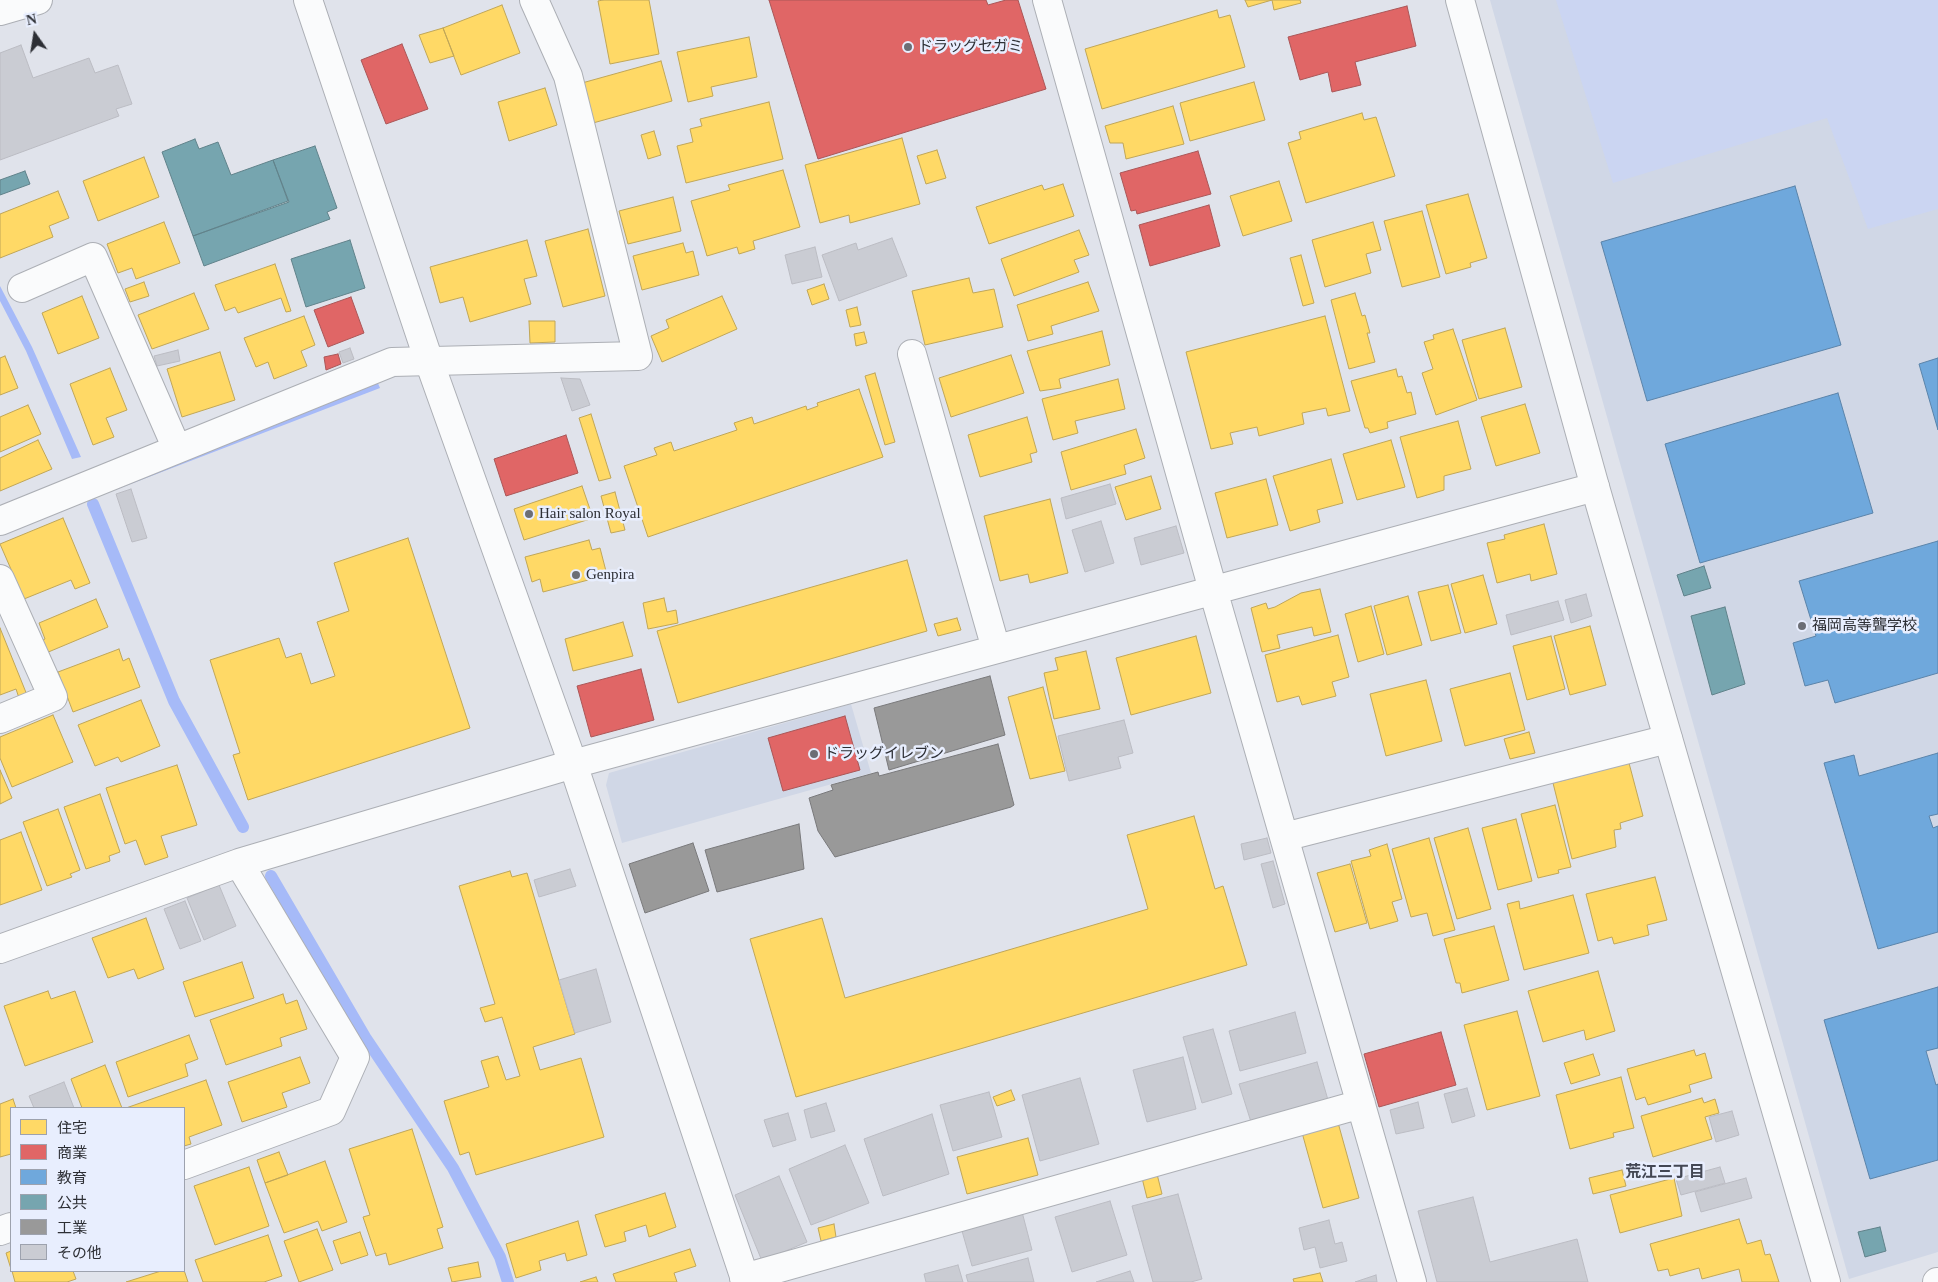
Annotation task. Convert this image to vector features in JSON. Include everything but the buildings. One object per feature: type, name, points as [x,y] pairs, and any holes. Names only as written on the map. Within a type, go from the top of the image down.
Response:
[{"type":"street","points":[[0,11],[38,0]]},
{"type":"street","points":[[308,0],[429,360],[573,764],[745,1280],[1361,1104]]},
{"type":"street","points":[[0,521],[392,362],[638,356],[568,76],[534,0]]},
{"type":"street","points":[[1048,0],[1213,590],[1412,1282]]},
{"type":"street","points":[[1460,0],[1595,487],[1826,1282]]},
{"type":"street","points":[[22,288],[94,257],[177,449]]},
{"type":"street","points":[[912,354],[996,649]]},
{"type":"street","points":[[0,949],[239,863],[573,764],[1595,487]]},
{"type":"street","points":[[0,579],[53,697],[0,719]]},
{"type":"street","points":[[1284,837],[1668,739]]},
{"type":"street","points":[[185,1165],[331,1112],[355,1057],[239,863]]},
{"type":"shaded area","name":"福岡高等聾学校","points":[[1490,0],[1938,0],[1938,1252],[1849,1279]]},
{"type":"shaded area","points":[[1556,0],[1938,0],[1938,209],[1868,229],[1827,118],[1613,183]]},
{"type":"shaded area","points":[[851,704],[871,773],[622,843],[606,785],[609,773]]},
{"type":"water","points":[[0,286],[32,347],[81,457],[72,459],[26,351],[0,301]]},
{"type":"water","points":[[377,381],[380,388],[115,490],[112,483]]},
{"type":"waterway","points":[[93,504],[174,701],[243,827]]},
{"type":"waterway","points":[[271,876],[365,1037],[453,1168],[500,1257],[508,1282]]},
{"type":"place","name":"ドラッグセガミ","points":[[908,47]]},
{"type":"place","name":"Hair salon Royal","points":[[529,514]]},
{"type":"place","name":"Genpira","points":[[576,575]]},
{"type":"place","name":"福岡高等聾学校","points":[[1802,626]]},
{"type":"place","name":"ドラッグイレブン","points":[[814,754]]},
{"type":"district","name":"荒江三丁目","points":[[1665,1173]]}]
